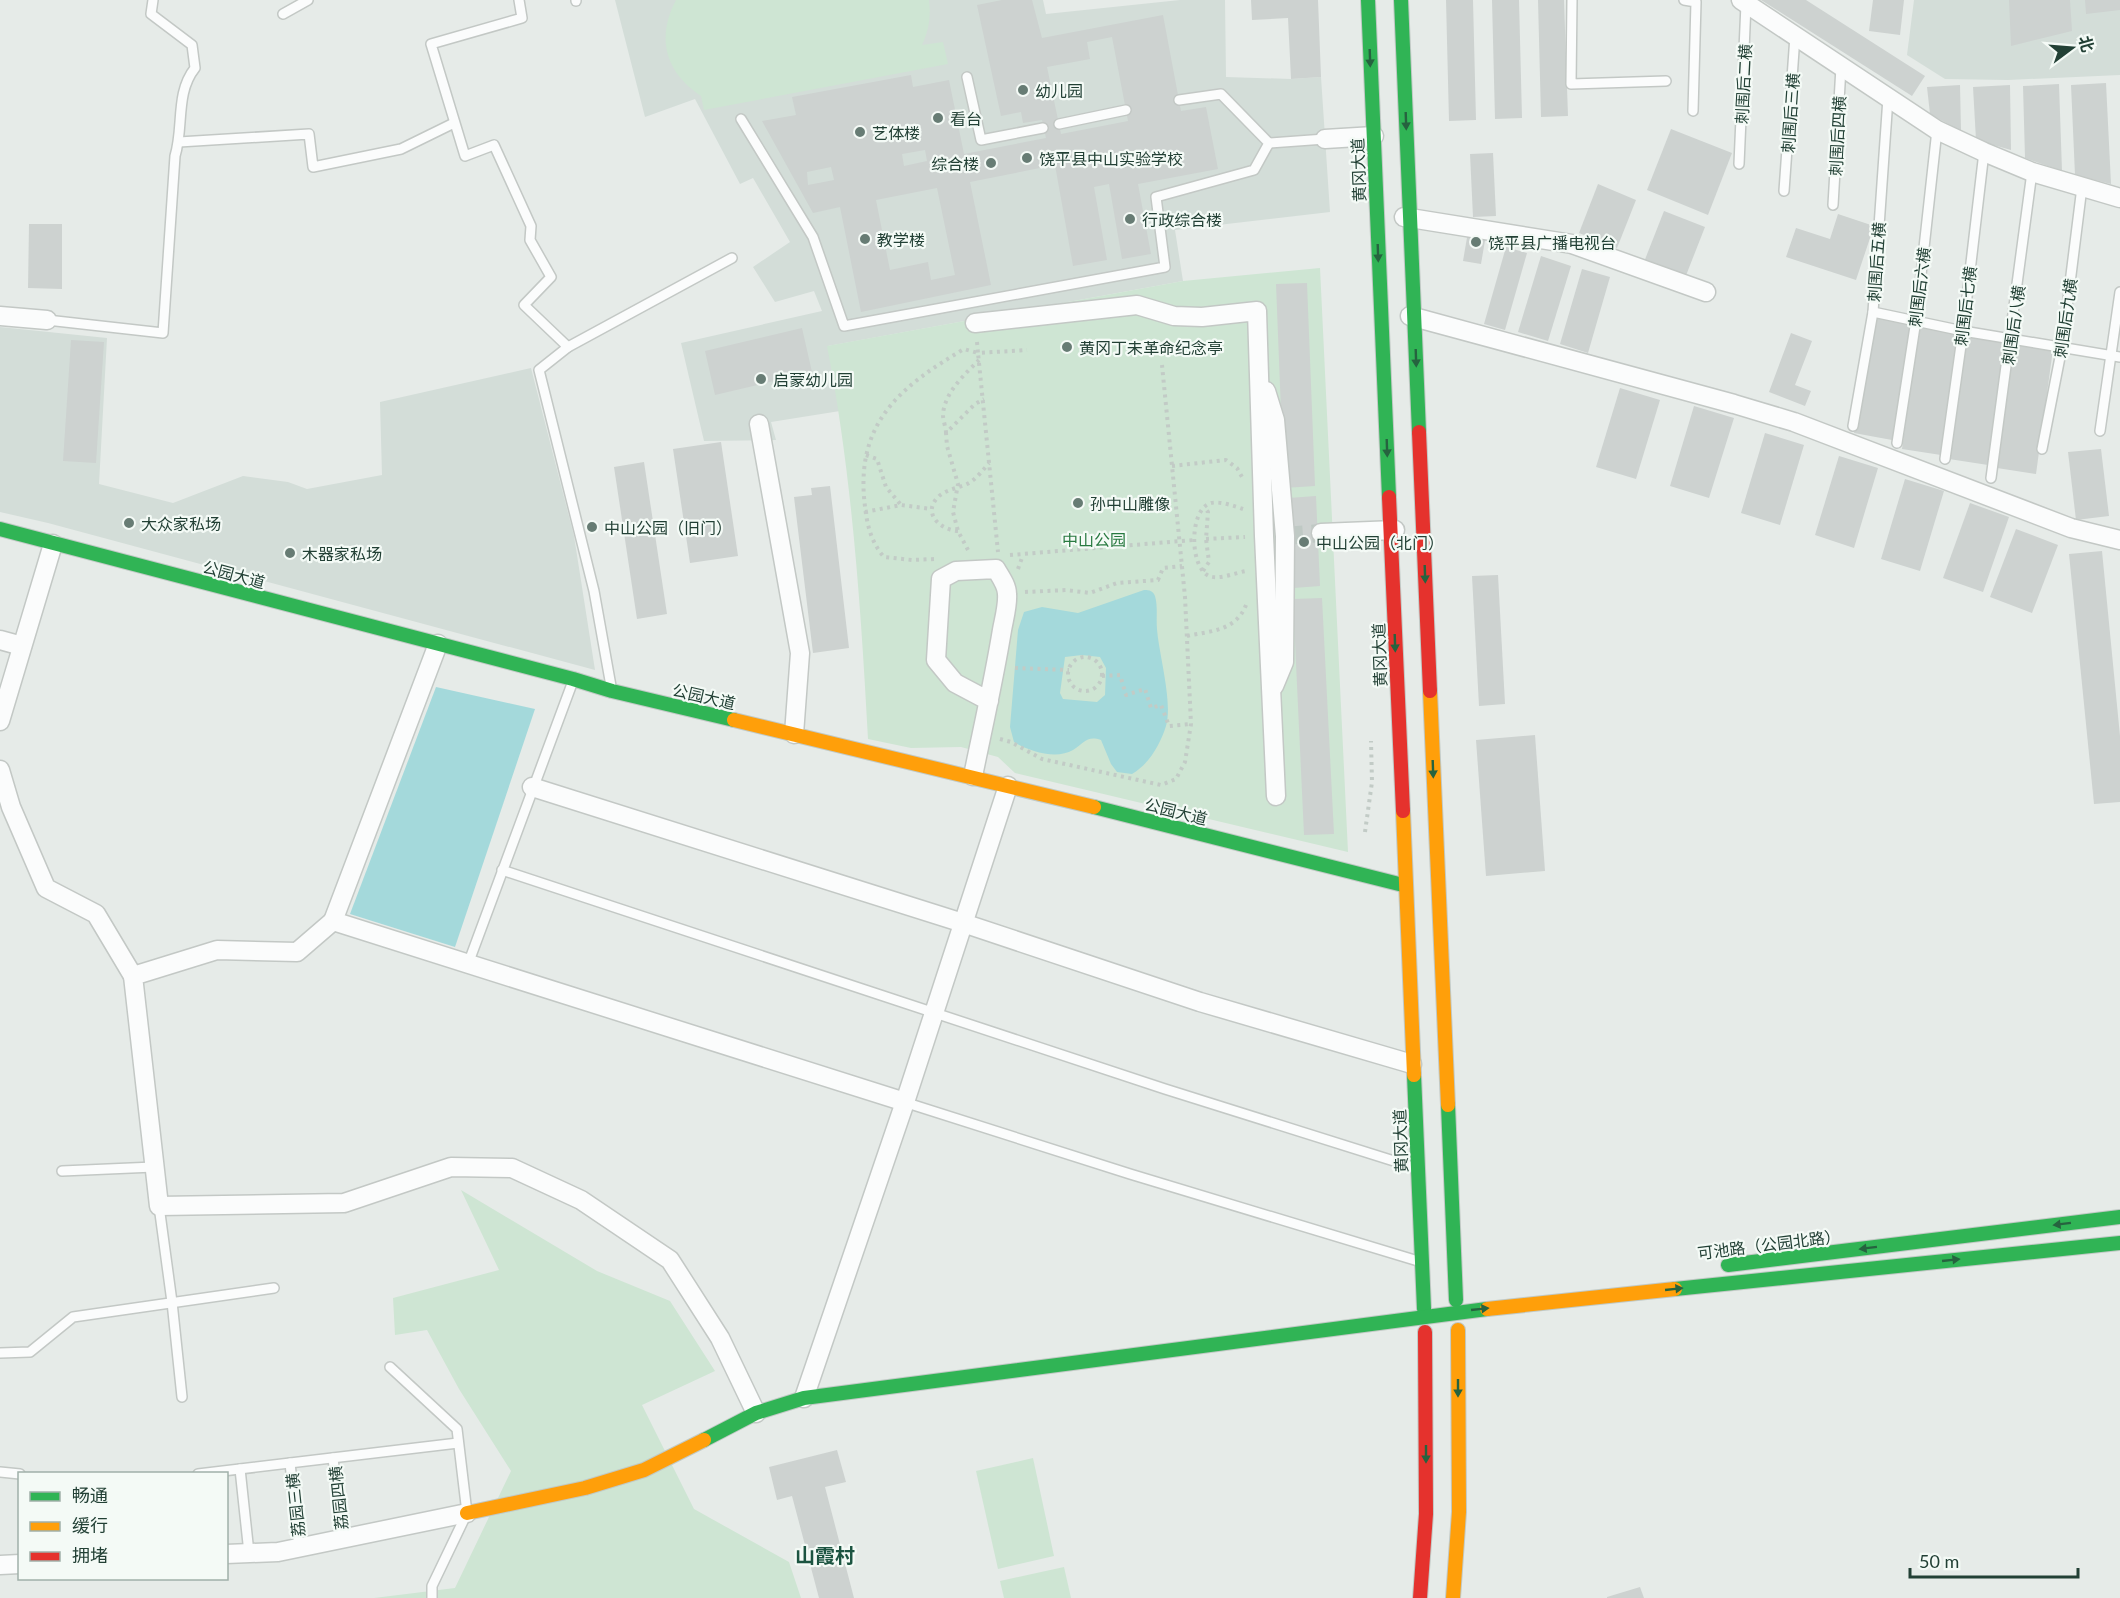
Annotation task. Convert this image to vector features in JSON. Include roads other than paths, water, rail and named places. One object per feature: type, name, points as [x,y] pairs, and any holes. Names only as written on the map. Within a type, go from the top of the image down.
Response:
[{"type":"main road","name":"黄冈大道","points":[[1368,0],[1422,1308]]},
{"type":"main road","points":[[1401,0],[1456,1300]]},
{"type":"main road","name":"公园大道","points":[[0,529],[612,691],[973,776],[1402,885]]},
{"type":"main road","name":"可池路（公园北路）","points":[[1715,1267],[2120,1217]]},
{"type":"main road","name":"可池路（公园北路）","points":[[1422,1308],[2120,1243]]},
{"type":"main road","points":[[467,1513],[585,1488],[644,1470],[756,1413],[804,1398],[1422,1308],[1469,1292]]},
{"type":"main road","points":[[1453,1598],[1459,1512],[1458,1330]]},
{"type":"main road","points":[[1420,1598],[1426,1514],[1425,1332]]},
{"type":"street","points":[[1743,2],[1937,130],[2032,171],[2120,198]]},
{"type":"street","points":[[1325,139],[1374,136]]},
{"type":"street","points":[[1404,218],[1572,244],[1706,292]]},
{"type":"street","points":[[975,323],[1137,304],[1174,316],[1202,317],[1257,311],[1264,536],[1276,796]]},
{"type":"street","points":[[0,316],[47,320]]},
{"type":"street","points":[[1410,316],[1794,422],[2060,524],[2120,540]]},
{"type":"street","points":[[1259,366],[1275,420],[1284,536],[1284,662],[1271,695]]},
{"type":"street","points":[[759,424],[800,653],[794,734]]},
{"type":"street","points":[[1321,533],[1395,530]]},
{"type":"street","points":[[0,721],[53,544]]},
{"type":"street","points":[[973,776],[990,701],[1007,593],[996,568],[956,571],[941,579],[936,660],[955,682],[990,701]]},
{"type":"street","points":[[0,640],[22,646]]},
{"type":"street","points":[[133,976],[218,950],[297,952],[333,921],[438,644]]},
{"type":"street","points":[[0,770],[11,807],[46,888],[96,914],[133,976],[159,1206],[344,1203],[451,1167],[512,1168],[581,1200],[670,1260],[720,1338],[756,1413]]},
{"type":"street","points":[[804,1398],[1008,786]]},
{"type":"street","points":[[532,787],[963,923],[1200,1002],[1412,1064]]},
{"type":"street","points":[[333,921],[904,1102]]},
{"type":"street","points":[[228,1554],[278,1552],[467,1513]]},
{"type":"street","points":[[0,1565],[18,1564]]},
{"type":"lane","points":[[47,320],[163,333],[180,113],[187,78],[195,68],[192,45],[151,14],[153,0]]},
{"type":"lane","points":[[283,14],[308,0]]},
{"type":"lane","points":[[519,0],[522,18],[431,44],[465,156],[494,145],[531,226],[530,240],[551,277],[524,305],[568,347]]},
{"type":"lane","points":[[1572,0],[1570,84],[1666,81]]},
{"type":"lane","points":[[1684,0],[1696,2],[1693,111]]},
{"type":"lane","name":"刺围后二横","points":[[1739,164],[1743,2]]},
{"type":"lane","name":"刺围后三横","points":[[1784,191],[1795,36]]},
{"type":"lane","name":"刺围后四横","points":[[1833,205],[1841,67]]},
{"type":"lane","points":[[968,77],[981,140],[1043,128]]},
{"type":"lane","points":[[1179,100],[1221,94],[1269,143],[1325,139]]},
{"type":"lane","name":"刺围后五横","points":[[1853,426],[1873,312],[1888,98]]},
{"type":"lane","points":[[1059,124],[1126,110]]},
{"type":"lane","points":[[741,119],[813,237],[844,326],[1165,267],[1156,197],[1254,170],[1269,143]]},
{"type":"lane","points":[[179,142],[309,134],[313,167],[401,148],[454,123]]},
{"type":"lane","name":"刺围后六横","points":[[1897,443],[1916,320],[1937,130]]},
{"type":"lane","name":"刺围后七横","points":[[1945,459],[1984,152]]},
{"type":"lane","name":"刺围后八横","points":[[1991,478],[2032,171]]},
{"type":"lane","name":"刺围后九横","points":[[2042,449],[2062,347],[2082,187]]},
{"type":"lane","points":[[612,691],[594,591],[539,370],[568,347],[732,258]]},
{"type":"lane","points":[[2100,432],[2115,356],[2120,292]]},
{"type":"lane","points":[[1873,312],[1963,331],[2115,356]]},
{"type":"lane","points":[[468,963],[573,679]]},
{"type":"lane","points":[[502,870],[1165,1089],[1418,1168]]},
{"type":"lane","points":[[904,1102],[1420,1262]]},
{"type":"lane","points":[[62,1171],[154,1167]]},
{"type":"lane","points":[[159,1206],[182,1397]]},
{"type":"lane","points":[[0,1353],[30,1352],[73,1317],[274,1288]]},
{"type":"lane","points":[[390,1367],[457,1429],[467,1513],[432,1586],[432,1598]]},
{"type":"lane","points":[[208,1472],[458,1443]]},
{"type":"lane","name":"荔园四横","points":[[333,1458],[342,1539]]},
{"type":"lane","name":"荔园三横","points":[[290,1463],[299,1548]]},
{"type":"lane","points":[[240,1469],[249,1553]]},
{"type":"lane","points":[[0,1472],[18,1474]]},
{"type":"water","points":[[1144,590],[1151,591],[1155,596],[1168,716],[1164,733],[1157,747],[1144,765],[1132,774],[1117,772],[1101,740],[1089,739],[1073,750],[1059,754],[1035,751],[1014,742],[1010,727],[1018,630],[1024,612],[1042,607],[1078,613]],"holes":[[[1082,655],[1100,657],[1106,668],[1105,695],[1097,702],[1063,699],[1060,693],[1065,657]]]},
{"type":"water","points":[[436,687],[535,709],[455,947],[350,914]]},
{"type":"tunnel","points":[[1285,536],[1321,533]]},
{"type":"place","name":"幼儿园","points":[[1023,90]]},
{"type":"place","name":"看台","points":[[938,118]]},
{"type":"place","name":"艺体楼","points":[[860,132]]},
{"type":"place","name":"饶平县中山实验学校","points":[[1027,158]]},
{"type":"place","name":"综合楼","points":[[991,163]]},
{"type":"place","name":"行政综合楼","points":[[1130,219]]},
{"type":"place","name":"教学楼","points":[[865,239]]},
{"type":"place","name":"饶平县广播电视台","points":[[1476,242]]},
{"type":"place","name":"黄冈丁未革命纪念亭","points":[[1067,347]]},
{"type":"place","name":"启蒙幼儿园","points":[[761,379]]},
{"type":"place","name":"孙中山雕像","points":[[1078,503]]},
{"type":"place","name":"大众家私场","points":[[129,523]]},
{"type":"place","name":"中山公园（旧门）","points":[[592,527]]},
{"type":"place","name":"中山公园（北门）","points":[[1304,542]]},
{"type":"place","name":"木器家私场","points":[[290,553]]},
{"type":"district","name":"山霞村","points":[[825,1555]]},
{"type":"park label","name":"中山公园","points":[[1094,539]]}]
